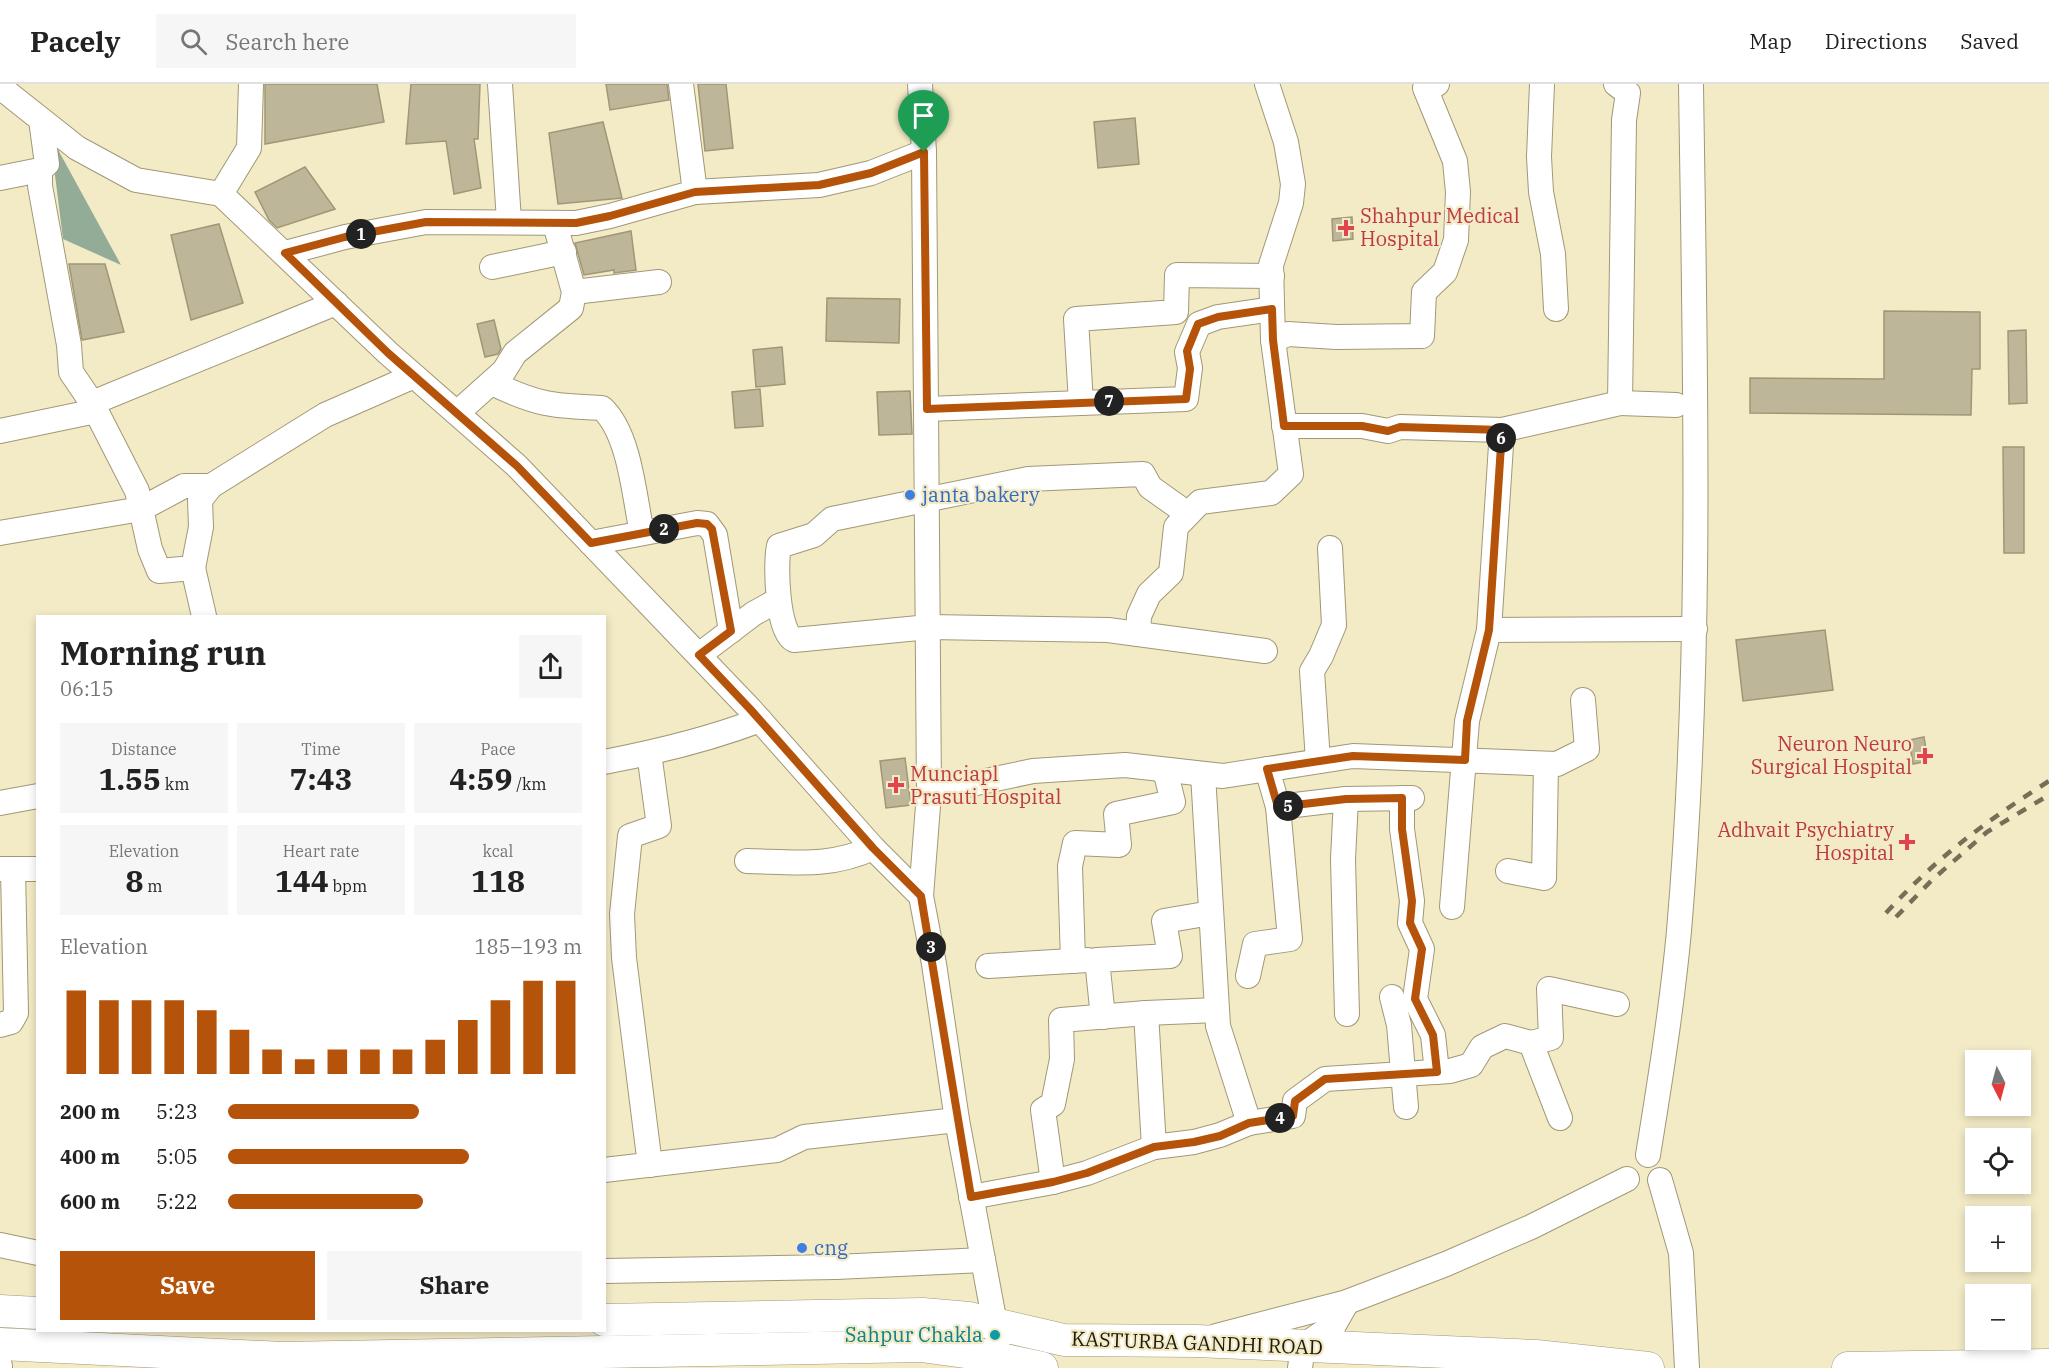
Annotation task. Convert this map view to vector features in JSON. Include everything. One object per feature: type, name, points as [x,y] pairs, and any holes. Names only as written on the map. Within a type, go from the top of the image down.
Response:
[{"type":"main road","points":[[0,1311],[36,1313]]},
{"type":"main road","name":"KASTURBA GANDHI ROAD","points":[[606,1320],[923,1314],[994,1323],[1064,1340],[1196,1341],[1301,1357],[1536,1356],[1648,1368]]},
{"type":"main road","points":[[0,1344],[226,1357],[394,1362],[921,1346],[1002,1363],[1042,1368]]},
{"type":"main road","points":[[1848,1368],[2049,1365]]},
{"type":"street","points":[[221,194],[249,148],[251,84]]},
{"type":"street","points":[[500,84],[509,221]]},
{"type":"street","points":[[681,84],[695,192]]},
{"type":"street","points":[[920,84],[924,152],[929,627],[928,793],[921,896],[934,964],[957,1120],[1002,1363]]},
{"type":"street","points":[[1138,634],[1139,616],[1149,594],[1171,573],[1176,527],[1188,514],[1200,502],[1271,493],[1291,474],[1273,340],[1271,265],[1291,203],[1293,184],[1286,142],[1267,84]]},
{"type":"street","points":[[1273,340],[1288,334],[1336,338],[1422,336],[1424,292],[1445,272],[1456,240],[1458,192],[1455,161],[1425,88],[1437,84]]},
{"type":"street","points":[[1542,84],[1539,157],[1541,192],[1553,254],[1556,309]]},
{"type":"street","points":[[1616,84],[1628,93],[1623,120],[1620,403]]},
{"type":"street","points":[[1648,1155],[1665,1048],[1679,933],[1688,797],[1695,629],[1691,84]]},
{"type":"street","points":[[0,87],[77,148],[136,180],[221,194],[414,376],[517,466],[699,655],[873,848],[921,896]]},
{"type":"street","points":[[0,178],[40,170],[47,164],[41,120]]},
{"type":"street","points":[[285,253],[345,237],[426,222],[509,221],[555,224],[610,216],[695,192],[819,185],[871,173],[924,152]]},
{"type":"street","points":[[40,170],[40,186],[67,334],[71,372],[94,407],[137,491],[150,549],[159,570],[193,568]]},
{"type":"street","points":[[457,413],[504,371],[515,353],[571,308],[574,292],[555,224]]},
{"type":"street","points":[[492,267],[564,252]]},
{"type":"street","points":[[1081,403],[1076,319],[1176,312],[1177,275],[1272,276]]},
{"type":"street","points":[[574,292],[659,282]]},
{"type":"street","points":[[0,431],[94,407],[336,303]]},
{"type":"street","points":[[927,409],[1186,399],[1190,369],[1187,351],[1198,324],[1218,317],[1272,309]]},
{"type":"street","points":[[204,615],[193,568],[201,527],[200,500],[211,486],[326,415],[414,376]]},
{"type":"street","points":[[492,383],[526,399],[559,407],[602,408],[609,414],[621,436],[642,533]]},
{"type":"street","points":[[1284,426],[1362,426],[1388,431],[1400,427],[1502,430],[1620,403],[1676,405]]},
{"type":"street","points":[[1452,907],[1467,721],[1489,630],[1502,430]]},
{"type":"street","points":[[1188,514],[1150,487],[1143,474],[1028,479],[926,502],[832,519],[814,535],[782,543],[778,551],[778,600],[786,634],[794,640],[929,627],[1108,630],[1265,651]]},
{"type":"street","points":[[0,533],[141,509],[184,486],[211,486]]},
{"type":"street","points":[[591,543],[697,523],[707,524],[712,529],[731,631]]},
{"type":"street","points":[[1318,761],[1312,670],[1321,656],[1334,625],[1329,549]]},
{"type":"street","points":[[699,655],[778,600]]},
{"type":"street","points":[[1489,630],[1695,629]]},
{"type":"street","points":[[928,793],[1033,771],[1125,765],[1223,776],[1353,756],[1557,764],[1587,749],[1583,700]]},
{"type":"street","points":[[606,762],[649,753],[730,731],[760,720]]},
{"type":"street","points":[[649,753],[659,826],[630,836],[622,914],[635,1059],[650,1165]]},
{"type":"street","points":[[1508,871],[1544,878],[1546,764]]},
{"type":"street","points":[[1248,976],[1255,944],[1290,939],[1278,807],[1267,769]]},
{"type":"street","points":[[1073,961],[1070,866],[1075,843],[1119,845],[1116,814],[1173,802],[1166,770]]},
{"type":"street","points":[[1203,774],[1218,1026],[1249,1123]]},
{"type":"street","points":[[0,803],[36,796]]},
{"type":"street","points":[[1278,807],[1346,799],[1407,798],[1402,829],[1412,901],[1410,923],[1422,949],[1415,999],[1433,1035],[1437,1072]]},
{"type":"street","points":[[1346,799],[1343,859],[1347,1014]]},
{"type":"street","points":[[747,861],[822,863],[848,859],[873,848]]},
{"type":"street","points":[[0,1025],[11,1022],[16,1013],[7,869],[36,869]]},
{"type":"street","points":[[988,966],[1170,956],[1164,921],[1211,913]]},
{"type":"street","points":[[1097,960],[1103,1017]]},
{"type":"street","points":[[971,1197],[1053,1182],[1087,1173],[1154,1147],[1220,1136],[1249,1123],[1293,1116],[1295,1101],[1325,1079],[1437,1072],[1471,1065],[1482,1047],[1505,1036],[1531,1043],[1551,1038],[1549,989],[1617,1004]]},
{"type":"street","points":[[1392,997],[1399,1025],[1401,1075],[1406,1107]]},
{"type":"street","points":[[1053,1182],[1043,1110],[1053,1104],[1062,1059],[1061,1020],[1217,1010]]},
{"type":"street","points":[[1146,1013],[1154,1147]]},
{"type":"street","points":[[1531,1043],[1560,1118]]},
{"type":"street","points":[[606,1170],[777,1150],[804,1137],[957,1120]]},
{"type":"street","points":[[1660,1180],[1645,1190],[1634,1187],[1627,1179],[1628,1162],[1637,1156],[1648,1155],[1654,1158],[1660,1168],[1660,1180],[1680,1253],[1687,1368]]},
{"type":"street","points":[[1196,1341],[1347,1302],[1457,1260],[1531,1227],[1627,1179]]},
{"type":"street","points":[[0,1245],[36,1253]]},
{"type":"street","points":[[606,1270],[836,1267],[983,1260]]},
{"type":"street","points":[[1301,1357],[1334,1325],[1347,1302]]},
{"type":"green space","points":[[50,135],[121,265],[63,239]]},
{"type":"building","points":[[265,84],[377,84],[384,122],[265,144]]},
{"type":"building","points":[[411,84],[480,84],[478,139],[474,139],[481,188],[454,194],[446,141],[406,144]]},
{"type":"building","points":[[606,84],[667,84],[669,100],[610,110]]},
{"type":"building","points":[[698,84],[726,84],[733,148],[705,151]]},
{"type":"building","points":[[1135,118],[1139,164],[1098,168],[1094,122]]},
{"type":"building","points":[[603,122],[622,198],[558,204],[549,133]]},
{"type":"building","points":[[305,167],[335,209],[277,228],[269,220],[255,192]]},
{"type":"building","points":[[1352,217],[1353,239],[1333,241],[1332,219]]},
{"type":"building","points":[[219,224],[243,303],[191,320],[171,235]]},
{"type":"building","points":[[631,231],[636,270],[614,273],[614,270],[584,275],[575,243]]},
{"type":"building","points":[[69,264],[105,264],[124,332],[82,340]]},
{"type":"building","points":[[827,298],[900,299],[899,343],[826,341]]},
{"type":"building","points":[[1884,311],[1980,312],[1980,369],[1972,369],[1971,415],[1750,413],[1750,378],[1884,379]]},
{"type":"building","points":[[494,320],[501,349],[498,354],[485,357],[477,324]]},
{"type":"building","points":[[2026,330],[2027,403],[2009,404],[2008,331]]},
{"type":"building","points":[[782,347],[785,384],[756,387],[753,350]]},
{"type":"building","points":[[760,389],[763,426],[735,428],[732,392]]},
{"type":"building","points":[[910,391],[912,434],[879,435],[877,392]]},
{"type":"building","points":[[2003,447],[2024,447],[2024,553],[2004,553]]},
{"type":"building","points":[[1825,630],[1833,690],[1743,701],[1736,640]]},
{"type":"building","points":[[1924,737],[1928,761],[1913,764],[1909,740]]},
{"type":"building","points":[[905,758],[911,805],[886,808],[880,761]]},
{"type":"railway","points":[[1886,913],[1943,857],[2004,811],[2049,781]]},
{"type":"railway","points":[[1896,917],[1932,880],[1987,832],[2049,795]]},
{"type":"place","name":"Shahpur Medical Hospital","points":[[1346,228]]},
{"type":"place","name":"janta bakery","points":[[910,495]]},
{"type":"place","name":"Neuron Neuro Surgical Hospital","points":[[1925,756]]},
{"type":"place","name":"Munciapl Prasuti Hospital","points":[[896,785]]},
{"type":"place","name":"Adhvait Psychiatry Hospital","points":[[1907,842]]},
{"type":"place","name":"cng","points":[[802,1248]]},
{"type":"place","name":"Sahpur Chakla","points":[[995,1335]]},
{"type":"route","points":[[924,152],[927,409],[1186,399],[1190,369],[1187,351],[1198,324],[1218,317],[1272,309],[1273,340],[1284,426],[1362,426],[1388,431],[1400,427],[1502,430],[1489,630],[1467,721],[1465,760],[1353,756],[1267,769],[1278,807],[1346,799],[1402,798],[1402,829],[1412,901],[1410,923],[1422,949],[1415,999],[1433,1035],[1437,1072],[1325,1079],[1295,1101],[1293,1116],[1249,1123],[1220,1136],[1194,1142],[1154,1147],[1087,1173],[1053,1182],[971,1197],[921,896],[873,848],[699,655],[731,631],[715,535],[712,529],[707,524],[697,523],[591,543],[517,466],[388,353],[285,253],[345,237],[426,222],[576,223],[695,192],[750,187],[790,188],[819,185],[871,173],[924,152]]}]
